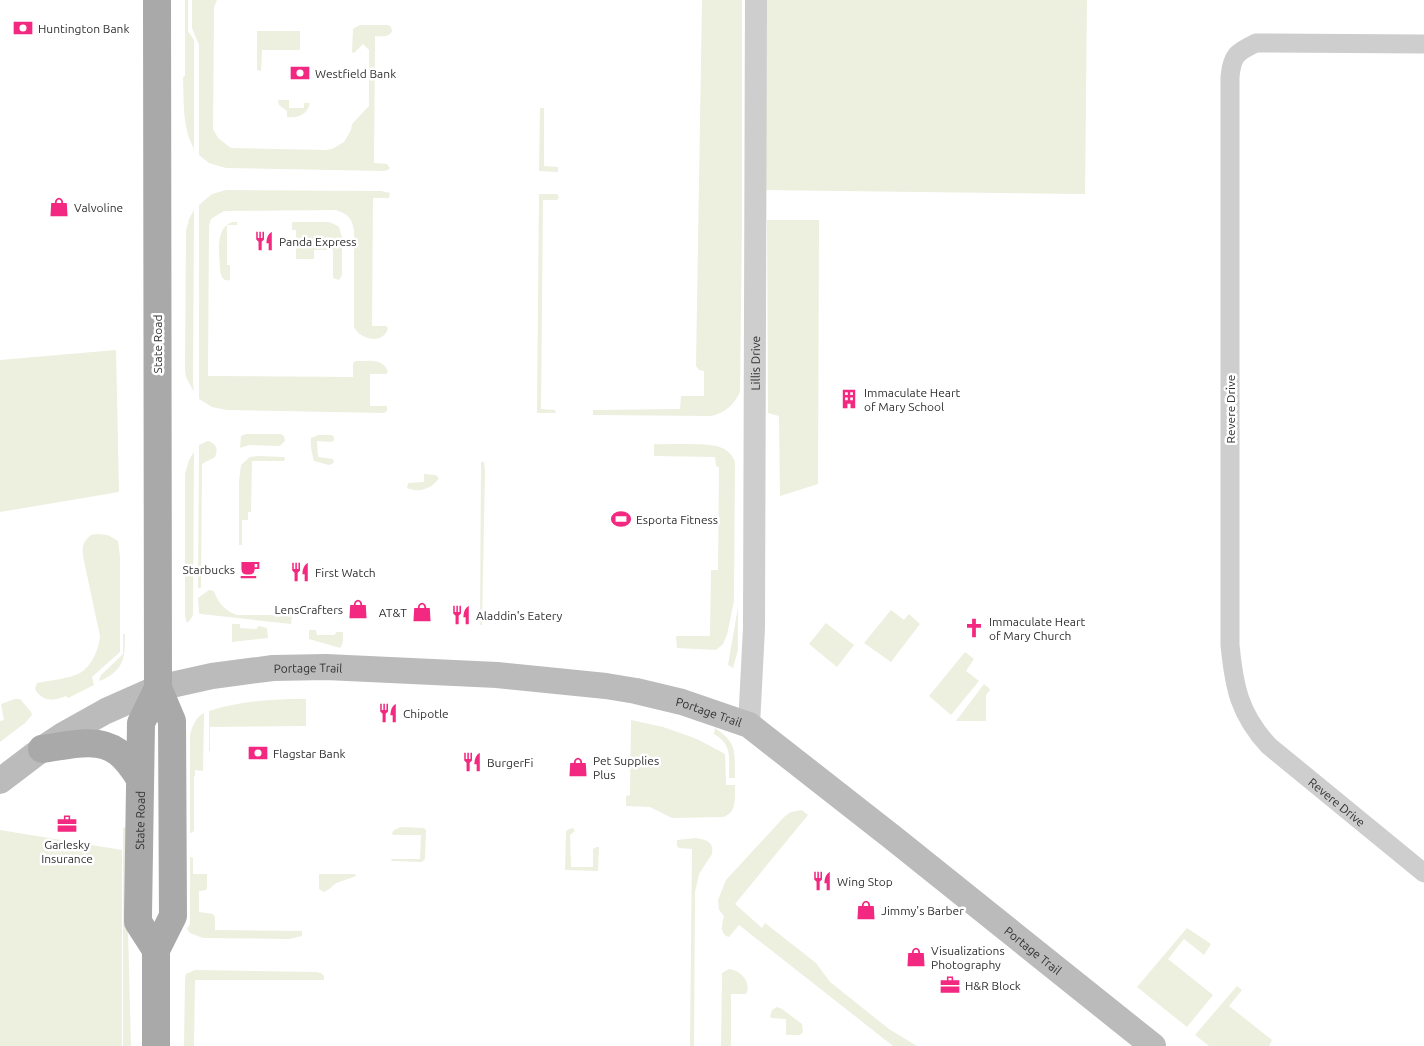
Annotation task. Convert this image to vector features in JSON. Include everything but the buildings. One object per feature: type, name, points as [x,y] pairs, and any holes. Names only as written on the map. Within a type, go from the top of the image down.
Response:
[{"type":"main road","name":"State Road","points":[[156,1046],[156,950],[173,916],[172,721],[158,688],[157,0]]},
{"type":"main road","name":"Portage Trail","points":[[0,780],[63,735],[106,711],[158,688],[212,676],[273,668],[300,667],[498,675],[606,686],[636,691],[682,702],[749,725],[875,823],[1153,1046]]},
{"type":"main road","name":"State Road","points":[[156,950],[138,922],[141,723],[158,688]]},
{"type":"main road","points":[[42,749],[88,743],[106,746],[117,751],[129,763],[140,779]]},
{"type":"street","name":"Lillis Drive","points":[[749,725],[754,628],[756,0]]},
{"type":"street","name":"Revere Drive","points":[[1424,44],[1256,43],[1240,51],[1231,64],[1230,645],[1233,675],[1242,705],[1258,734],[1269,746],[1424,872]]},
{"type":"green space","points":[[185,0],[188,0],[188,31],[194,40],[194,149],[187,132],[184,105]]},
{"type":"green space","points":[[192,0],[217,0],[214,7],[213,129],[218,138],[231,148],[325,150],[332,149],[344,142],[351,130],[352,124],[369,106],[369,50],[363,44],[354,53],[352,52],[353,29],[361,25],[388,25],[391,27],[392,31],[389,35],[375,36],[374,163],[387,164],[390,168],[384,171],[226,168],[209,163],[199,155],[199,45],[192,28]]},
{"type":"green space","points":[[702,0],[742,0],[740,392],[729,408],[711,416],[593,415],[593,410],[680,409],[681,396],[704,396],[704,371],[699,370],[696,366]]},
{"type":"green space","points":[[756,0],[1087,0],[1085,194],[756,190]]},
{"type":"green space","points":[[257,31],[300,31],[300,50],[262,50],[261,71],[257,70]]},
{"type":"green space","points":[[278,100],[289,100],[289,108],[304,108],[304,103],[310,103],[302,115],[287,117],[287,111],[279,105]]},
{"type":"green space","points":[[540,108],[544,108],[544,166],[558,167],[558,172],[539,171]]},
{"type":"green space","points":[[226,190],[381,191],[390,193],[389,198],[373,198],[372,326],[386,326],[388,328],[382,337],[377,339],[366,338],[354,327],[354,230],[347,215],[336,210],[224,211],[211,219],[209,226],[208,376],[353,377],[353,363],[356,361],[375,361],[383,364],[388,372],[386,374],[370,374],[370,406],[387,406],[387,411],[384,413],[227,410],[212,407],[199,399],[199,205],[212,194]]},
{"type":"green space","points":[[539,194],[557,194],[559,197],[557,200],[543,200],[541,409],[555,410],[556,413],[537,413]]},
{"type":"green space","points":[[194,210],[194,392],[186,377],[185,370],[186,231]]},
{"type":"green space","points":[[767,220],[819,220],[818,484],[780,496],[779,416],[768,413]]},
{"type":"green space","points":[[232,222],[237,222],[237,225],[227,225]]},
{"type":"green space","points":[[292,222],[328,222],[339,227],[342,237],[342,275],[339,280],[333,278],[333,250],[314,250],[314,259],[296,259],[296,230],[292,230]]},
{"type":"green space","points":[[227,225],[227,265],[230,265],[230,280],[223,278],[220,270],[220,236]]},
{"type":"green space","points":[[116,350],[119,492],[0,512],[0,360]]},
{"type":"green space","points":[[246,434],[281,434],[284,436],[285,441],[279,446],[249,445],[240,448],[241,436]]},
{"type":"green space","points":[[318,435],[332,435],[334,437],[332,442],[317,441],[318,457],[333,459],[334,462],[332,464],[314,461],[311,438]]},
{"type":"green space","points":[[208,441],[215,445],[216,452],[215,457],[202,464],[201,588],[198,588],[199,445]]},
{"type":"green space","points":[[654,444],[716,446],[732,455],[735,462],[734,601],[727,635],[723,644],[716,650],[677,648],[676,636],[710,636],[711,570],[718,570],[719,467],[716,466],[715,457],[654,456]]},
{"type":"green space","points":[[194,452],[193,615],[187,623],[185,616],[185,474],[189,460]]},
{"type":"green space","points":[[250,457],[284,457],[285,459],[284,461],[252,461],[251,512],[248,512],[248,520],[242,520],[242,545],[239,545],[239,481],[241,465]]},
{"type":"green space","points":[[481,462],[484,462],[485,470],[482,625],[480,625]]},
{"type":"green space","points":[[424,474],[436,475],[439,478],[433,485],[425,489],[407,488],[408,483],[424,482]]},
{"type":"green space","points":[[91,535],[108,535],[118,541],[120,557],[120,652],[92,677],[94,685],[68,698],[66,696],[57,699],[45,698],[35,689],[37,683],[80,673],[91,662],[98,646],[100,636],[83,549],[84,544]]},
{"type":"green space","points":[[209,590],[214,591],[222,606],[237,615],[292,615],[291,624],[201,614],[199,613],[198,598]]},
{"type":"green space","points":[[738,607],[738,650],[733,668],[728,665]]},
{"type":"green space","points":[[891,610],[904,620],[909,614],[920,624],[891,662],[864,643]]},
{"type":"green space","points":[[826,623],[854,645],[837,667],[809,644]]},
{"type":"green space","points":[[232,624],[240,624],[240,628],[257,629],[258,626],[267,628],[268,638],[232,642]]},
{"type":"green space","points":[[309,630],[316,630],[317,635],[335,635],[336,632],[343,632],[340,648],[309,639]]},
{"type":"green space","points":[[123,634],[125,634],[125,643],[122,663],[114,673],[100,681],[100,676],[123,654]]},
{"type":"green space","points":[[965,652],[974,659],[966,671],[979,681],[951,715],[929,696]]},
{"type":"green space","points":[[984,684],[990,690],[986,695],[986,721],[956,721]]},
{"type":"green space","points":[[20,699],[32,715],[25,723],[0,742],[0,721],[4,720],[1,704]]},
{"type":"green space","points":[[306,699],[306,726],[210,727],[209,751],[209,711],[257,701]]},
{"type":"green space","points":[[204,713],[203,771],[195,770],[194,830],[190,833],[190,735],[195,722]]},
{"type":"green space","points":[[631,720],[663,727],[697,739],[725,754],[726,785],[735,785],[734,804],[731,812],[723,817],[672,818],[650,807],[626,806],[626,796],[630,795]]},
{"type":"green space","points":[[715,728],[732,744],[735,755],[735,778],[729,778],[729,753],[724,743],[714,734]]},
{"type":"green space","points":[[802,810],[808,815],[735,904],[762,928],[765,923],[816,963],[830,982],[889,1029],[917,1046],[893,1046],[739,925],[729,937],[722,930],[724,916],[719,910],[718,900],[726,880],[784,817],[791,812]]},
{"type":"green space","points":[[126,827],[131,1046],[123,1046],[123,828]]},
{"type":"green space","points":[[401,827],[424,828],[426,830],[425,859],[422,862],[392,861],[391,859],[420,859],[421,835],[393,835],[394,830]]},
{"type":"green space","points":[[573,828],[575,831],[570,835],[571,867],[593,867],[593,849],[599,847],[598,871],[565,870],[566,831]]},
{"type":"green space","points":[[0,830],[122,850],[122,1046],[0,1046]]},
{"type":"green space","points":[[696,838],[711,844],[712,854],[699,874],[695,892],[694,1046],[690,1046],[692,849],[679,848],[677,840]]},
{"type":"green space","points":[[190,857],[193,858],[193,874],[207,874],[207,888],[206,890],[199,891],[199,912],[213,914],[215,917],[215,930],[302,931],[302,936],[289,939],[203,938],[190,933],[187,929],[190,924]]},
{"type":"green space","points":[[319,874],[355,874],[356,876],[335,884],[324,892],[319,889]]},
{"type":"green space","points":[[1187,928],[1211,944],[1204,955],[1184,939],[1168,959],[1213,995],[1187,1027],[1137,987]]},
{"type":"green space","points":[[729,969],[741,974],[748,986],[746,994],[731,994],[731,1046],[721,1046],[722,973]]},
{"type":"green space","points":[[195,970],[316,972],[324,976],[324,980],[195,980],[194,1046],[184,1046],[185,978],[186,974]]},
{"type":"green space","points":[[1237,986],[1242,990],[1229,1006],[1272,1040],[1269,1046],[1209,1046],[1195,1035]]},
{"type":"green space","points":[[777,1007],[802,1024],[803,1032],[800,1035],[786,1035],[786,1019],[771,1018],[772,1010]]},
{"type":"place","name":"Huntington Bank","points":[[23,28]]},
{"type":"place","name":"Westfield Bank","points":[[300,73]]},
{"type":"place","name":"Valvoline","points":[[59,207]]},
{"type":"place","name":"Panda Express","points":[[264,241]]},
{"type":"place","name":"Immaculate Heart of Mary School","points":[[849,399]]},
{"type":"place","name":"Esporta Fitness","points":[[621,519]]},
{"type":"place","name":"Starbucks","points":[[250,569]]},
{"type":"place","name":"First Watch","points":[[300,572]]},
{"type":"place","name":"LensCrafters","points":[[358,609]]},
{"type":"place","name":"AT&T","points":[[422,612]]},
{"type":"place","name":"Aladdin's Eatery","points":[[461,615]]},
{"type":"place","name":"Immaculate Heart of Mary Church","points":[[974,628]]},
{"type":"place","name":"Chipotle","points":[[388,713]]},
{"type":"place","name":"Flagstar Bank","points":[[258,753]]},
{"type":"place","name":"BurgerFi","points":[[472,762]]},
{"type":"place","name":"Pet Supplies Plus","points":[[578,767]]},
{"type":"place","name":"Garlesky Insurance","points":[[67,824]]},
{"type":"place","name":"Wing Stop","points":[[822,881]]},
{"type":"place","name":"Jimmy's Barber","points":[[866,910]]},
{"type":"place","name":"Visualizations Photography","points":[[916,957]]},
{"type":"place","name":"H&R Block","points":[[950,985]]}]
